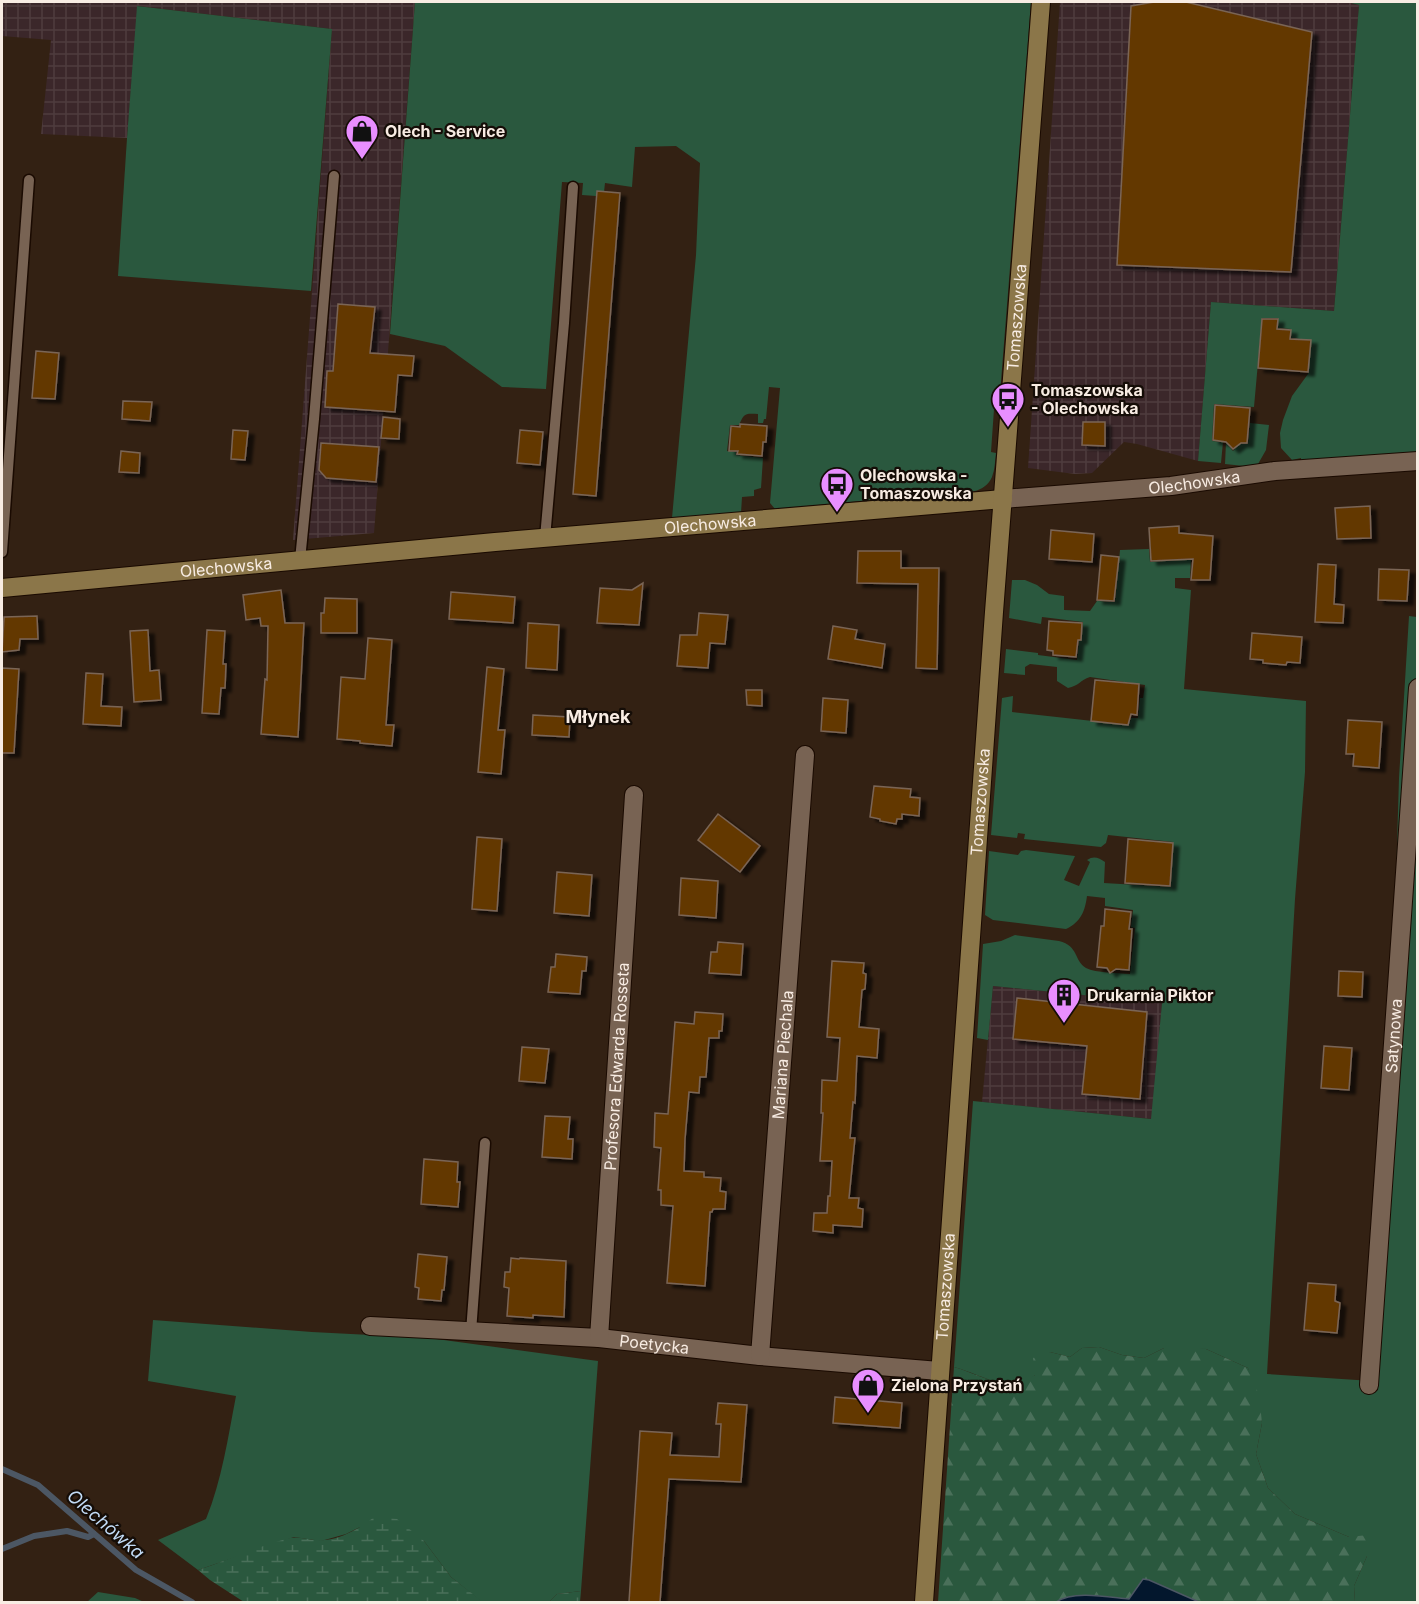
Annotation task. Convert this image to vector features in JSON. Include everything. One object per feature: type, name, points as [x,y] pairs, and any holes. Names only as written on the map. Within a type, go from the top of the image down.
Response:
[{"type":"street","name":"Tomaszowska","points":[[924,1602],[939,1371],[1041,2]]},
{"type":"street","name":"Olechowska","points":[[2,588],[545,538],[1171,486],[1275,471],[1418,461]]},
{"type":"street","name":"Satynowa","points":[[1369,1385],[1418,688]]},
{"type":"street","name":"Mariana Piechala","points":[[760,1356],[805,755]]},
{"type":"street","name":"Profesora Edwarda Rosseta","points":[[599,1338],[634,795]]},
{"type":"street","name":"Poetycka","points":[[370,1326],[599,1338],[760,1356],[939,1371]]},
{"type":"lane","points":[[300,560],[334,176]]},
{"type":"lane","points":[[2,552],[29,180]]},
{"type":"lane","points":[[545,538],[564,323],[573,187]]},
{"type":"lane","points":[[471,1332],[485,1143]]},
{"type":"shaded area","name":"Olech - Service","points":[[2,2],[415,2],[374,533],[293,540],[332,29],[138,6],[127,138],[41,134],[51,40],[2,36]]},
{"type":"shaded area","points":[[1060,2],[1347,2],[1359,5],[1334,311],[1211,302],[1198,461],[1124,442],[1092,473],[1075,474],[1028,468]]},
{"type":"shaded area","name":"Drukarnia Piktor","points":[[993,986],[1162,1003],[1152,1119],[982,1102]]},
{"type":"green space","points":[[415,2],[1031,2],[1000,394],[995,395],[991,452],[996,453],[993,474],[988,484],[966,493],[932,494],[932,490],[896,492],[897,497],[775,509],[770,503],[780,388],[769,387],[766,419],[763,423],[758,423],[758,414],[747,414],[739,425],[730,425],[727,451],[736,452],[736,455],[763,458],[761,488],[754,490],[754,496],[742,497],[741,513],[672,518],[696,255],[700,163],[676,146],[635,147],[632,187],[605,183],[604,192],[597,191],[596,196],[582,195],[583,183],[562,182],[546,389],[502,387],[445,346],[390,334]]},
{"type":"green space","points":[[1347,2],[1417,2],[1417,453],[1301,462],[1301,458],[1292,460],[1281,448],[1280,433],[1292,396],[1308,374],[1310,340],[1291,338],[1291,329],[1278,328],[1278,318],[1262,318],[1254,407],[1214,404],[1212,441],[1223,442],[1221,463],[1198,461],[1211,302],[1334,311],[1359,5]]},
{"type":"green space","points":[[137,6],[332,29],[311,291],[118,276]]},
{"type":"green space","points":[[1250,423],[1269,425],[1266,450],[1258,464],[1244,466],[1225,464],[1226,442],[1233,451],[1239,444],[1248,444]]},
{"type":"green space","points":[[1149,549],[1150,562],[1191,559],[1190,578],[1175,578],[1175,588],[1191,590],[1184,689],[1306,701],[1305,772],[1295,899],[1267,1374],[1372,1381],[1388,1147],[1399,778],[1409,616],[1417,617],[1417,1602],[1355,1602],[1354,1586],[1367,1556],[1349,1537],[1295,1514],[1268,1488],[1256,1454],[1262,1423],[1248,1368],[1206,1349],[1164,1348],[1144,1358],[1122,1355],[1099,1347],[1082,1348],[1070,1357],[1050,1352],[1034,1376],[1025,1382],[1016,1384],[1005,1384],[954,1367],[973,1101],[1151,1119],[1162,1003],[993,986],[988,1040],[977,1038],[983,944],[1001,941],[1015,935],[1059,941],[1070,946],[1082,965],[1090,970],[1130,974],[1135,928],[1131,927],[1133,910],[1105,906],[1105,898],[1087,896],[1081,916],[1066,929],[993,920],[985,915],[989,851],[1018,855],[1021,851],[1026,850],[1075,856],[1064,880],[1079,886],[1090,862],[1087,860],[1094,857],[1105,862],[1104,883],[1171,887],[1173,842],[1108,835],[1106,843],[1101,847],[1024,839],[1025,834],[1018,833],[1017,838],[991,835],[1002,698],[1013,696],[1012,712],[1129,725],[1131,718],[1138,718],[1140,698],[1143,698],[1145,685],[1090,677],[1068,688],[1057,681],[1057,667],[1030,664],[1025,667],[1025,675],[1004,673],[1006,649],[1077,660],[1083,622],[1042,617],[1041,624],[1009,618],[1012,580],[1025,580],[1049,594],[1064,596],[1064,610],[1090,611],[1097,601],[1115,602],[1120,550]]},
{"type":"green space","points":[[153,1320],[429,1338],[598,1361],[581,1591],[557,1594],[549,1602],[482,1602],[451,1577],[424,1541],[360,1527],[346,1534],[321,1541],[294,1537],[198,1570],[158,1540],[206,1519],[220,1474],[236,1396],[148,1381]]},
{"type":"green space","points":[[1187,1346],[1206,1349],[1248,1368],[1259,1395],[1262,1423],[1256,1454],[1268,1488],[1295,1514],[1349,1537],[1368,1535],[1367,1556],[1354,1586],[1355,1602],[1199,1602],[1144,1579],[1129,1599],[1081,1595],[1063,1598],[1056,1602],[938,1602],[954,1367],[995,1382],[1015,1383],[1025,1381],[1035,1375],[1033,1358],[1050,1352],[1070,1357],[1082,1348],[1099,1347],[1122,1355],[1144,1358],[1164,1348]]},
{"type":"green space","points":[[377,1515],[397,1519],[424,1541],[451,1577],[483,1602],[244,1602],[198,1570],[290,1538],[334,1539],[357,1529]]},
{"type":"green space","points":[[581,1591],[580,1602],[549,1602],[557,1594]]},
{"type":"green space","points":[[98,1592],[135,1598],[144,1602],[87,1602]]},
{"type":"water","points":[[1143,1579],[1199,1602],[1056,1602],[1063,1598],[1081,1595],[1129,1599]]},
{"type":"building","points":[[1154,2],[1186,2],[1312,32],[1291,272],[1117,265],[1131,6]]},
{"type":"building","points":[[597,191],[620,193],[596,496],[573,494]]},
{"type":"building","points":[[338,304],[375,307],[370,353],[414,356],[412,376],[398,375],[395,412],[325,407],[327,371],[333,371]]},
{"type":"building","points":[[1262,319],[1278,319],[1277,329],[1291,330],[1290,339],[1311,340],[1308,372],[1258,368]]},
{"type":"building","points":[[36,351],[59,353],[55,399],[32,398]]},
{"type":"building","points":[[123,401],[152,402],[150,421],[122,419]]},
{"type":"building","points":[[1215,405],[1250,408],[1247,443],[1241,443],[1233,449],[1226,442],[1213,440]]},
{"type":"building","points":[[383,417],[400,419],[399,439],[381,438]]},
{"type":"building","points":[[1083,422],[1105,422],[1105,446],[1082,445]]},
{"type":"building","points":[[740,424],[767,426],[762,456],[729,451],[731,426],[740,427]]},
{"type":"building","points":[[233,430],[248,431],[245,460],[231,459]]},
{"type":"building","points":[[520,430],[543,432],[540,465],[517,463]]},
{"type":"building","points":[[321,443],[379,447],[376,482],[326,478],[319,470]]},
{"type":"building","points":[[121,451],[140,453],[139,473],[119,472]]},
{"type":"building","points":[[1370,506],[1371,538],[1337,539],[1335,508]]},
{"type":"building","points":[[1179,526],[1179,533],[1213,536],[1210,580],[1191,580],[1193,559],[1151,561],[1149,528]]},
{"type":"building","points":[[1051,530],[1094,534],[1092,562],[1049,559]]},
{"type":"building","points":[[858,551],[901,551],[901,568],[939,568],[937,669],[916,668],[918,584],[857,583]]},
{"type":"building","points":[[1101,555],[1119,557],[1114,601],[1097,600]]},
{"type":"building","points":[[1318,564],[1336,565],[1334,604],[1344,605],[1343,623],[1315,622]]},
{"type":"building","points":[[1379,569],[1409,570],[1407,601],[1378,600]]},
{"type":"building","points":[[643,583],[639,625],[597,623],[600,588],[632,590]]},
{"type":"building","points":[[281,590],[285,623],[304,623],[298,737],[261,734],[265,679],[267,680],[268,626],[261,626],[260,618],[246,620],[243,595]]},
{"type":"building","points":[[451,592],[515,597],[513,623],[449,619]]},
{"type":"building","points":[[325,598],[357,599],[357,633],[321,633],[321,613],[324,613]]},
{"type":"building","points":[[699,613],[728,615],[725,644],[710,643],[708,668],[677,666],[680,635],[697,635]]},
{"type":"building","points":[[37,616],[38,639],[20,639],[19,650],[2,652],[4,617]]},
{"type":"building","points":[[1049,621],[1082,623],[1081,640],[1078,640],[1076,657],[1053,655],[1053,651],[1047,650]]},
{"type":"building","points":[[528,623],[559,625],[557,670],[526,668]]},
{"type":"building","points":[[833,626],[857,630],[855,639],[885,644],[882,668],[828,659]]},
{"type":"building","points":[[148,630],[150,671],[159,670],[161,700],[134,702],[130,631]]},
{"type":"building","points":[[207,630],[225,631],[223,664],[226,664],[225,688],[221,688],[219,714],[202,713]]},
{"type":"building","points":[[1252,633],[1302,637],[1300,663],[1287,662],[1286,665],[1263,663],[1263,660],[1250,659]]},
{"type":"building","points":[[368,638],[392,640],[386,725],[394,725],[392,746],[337,739],[341,677],[365,679]]},
{"type":"building","points":[[487,667],[504,669],[498,730],[505,730],[501,774],[478,772]]},
{"type":"building","points":[[2,668],[19,669],[14,753],[2,753]]},
{"type":"building","points":[[86,673],[103,674],[101,706],[122,707],[121,726],[83,724]]},
{"type":"building","points":[[1095,680],[1139,684],[1137,715],[1131,714],[1128,725],[1091,721]]},
{"type":"building","points":[[746,690],[762,690],[762,706],[747,705]]},
{"type":"building","points":[[823,698],[848,700],[846,733],[821,731]]},
{"type":"building","points":[[533,715],[570,717],[569,737],[532,735]]},
{"type":"building","points":[[1348,720],[1382,722],[1379,768],[1353,766],[1354,754],[1346,754]]},
{"type":"building","points":[[874,786],[911,789],[910,797],[920,798],[919,816],[902,814],[902,819],[897,819],[896,824],[870,817]]},
{"type":"building","points":[[718,814],[760,846],[740,872],[698,840]]},
{"type":"building","points":[[477,837],[502,839],[497,911],[472,909]]},
{"type":"building","points":[[1128,839],[1173,843],[1170,886],[1125,883]]},
{"type":"building","points":[[557,872],[592,875],[589,916],[554,913]]},
{"type":"building","points":[[681,878],[718,881],[716,918],[679,915]]},
{"type":"building","points":[[1105,909],[1131,912],[1129,970],[1116,969],[1110,973],[1107,968],[1097,967]]},
{"type":"building","points":[[718,942],[743,944],[741,975],[709,973],[711,952],[717,952]]},
{"type":"building","points":[[556,954],[587,957],[586,971],[582,971],[580,994],[548,992],[551,967],[555,967]]},
{"type":"building","points":[[832,961],[864,963],[865,989],[862,990],[859,1027],[879,1029],[877,1058],[857,1056],[855,1103],[853,1102],[850,1138],[855,1138],[849,1198],[859,1198],[858,1208],[863,1209],[862,1227],[833,1225],[833,1233],[813,1231],[814,1213],[827,1213],[828,1196],[830,1196],[832,1161],[820,1161],[823,1113],[821,1113],[822,1080],[837,1081],[840,1038],[827,1037]]},
{"type":"building","points":[[1339,971],[1363,972],[1362,997],[1338,996]]},
{"type":"building","points":[[1017,998],[1147,1012],[1140,1099],[1082,1094],[1087,1046],[1013,1039]]},
{"type":"building","points":[[695,1012],[723,1014],[722,1031],[719,1031],[719,1038],[709,1038],[706,1077],[700,1077],[699,1093],[689,1092],[685,1139],[684,1171],[704,1172],[704,1177],[721,1178],[720,1191],[726,1192],[725,1209],[713,1209],[710,1212],[705,1286],[667,1283],[673,1206],[661,1205],[661,1190],[658,1190],[661,1148],[654,1147],[655,1113],[668,1114],[675,1022],[694,1024]]},
{"type":"building","points":[[1324,1046],[1352,1048],[1349,1090],[1321,1088]]},
{"type":"building","points":[[522,1047],[549,1049],[545,1083],[519,1081]]},
{"type":"building","points":[[545,1116],[570,1117],[568,1139],[573,1139],[572,1159],[542,1157]]},
{"type":"building","points":[[424,1159],[458,1162],[457,1182],[460,1182],[458,1207],[421,1204]]},
{"type":"building","points":[[418,1254],[447,1257],[441,1301],[418,1299],[419,1288],[415,1287]]},
{"type":"building","points":[[511,1258],[566,1261],[564,1317],[507,1316],[509,1288],[504,1287],[505,1272],[510,1272]]},
{"type":"building","points":[[1308,1283],[1336,1285],[1335,1301],[1340,1303],[1337,1333],[1304,1330]]},
{"type":"building","points":[[835,1397],[902,1403],[900,1428],[833,1423]]},
{"type":"building","points":[[718,1403],[747,1405],[741,1482],[669,1479],[660,1602],[629,1602],[640,1431],[672,1433],[670,1455],[719,1457],[721,1424],[716,1424]]},
{"type":"waterway","name":"Olechówka","points":[[2,1469],[38,1485],[136,1570],[192,1602]]},
{"type":"waterway","points":[[2,1549],[34,1536],[67,1531],[88,1537],[94,1534]]},
{"type":"place","name":"Olech - Service","points":[[362,160]]},
{"type":"place","name":"Tomaszowska - Olechowska","points":[[1008,428]]},
{"type":"place","name":"Olechowska - Tomaszowska","points":[[837,513]]},
{"type":"place","name":"Drukarnia Piktor","points":[[1064,1024]]},
{"type":"place","name":"Zielona Przystań","points":[[868,1414]]},
{"type":"district","name":"Młynek","points":[[598,716]]}]
